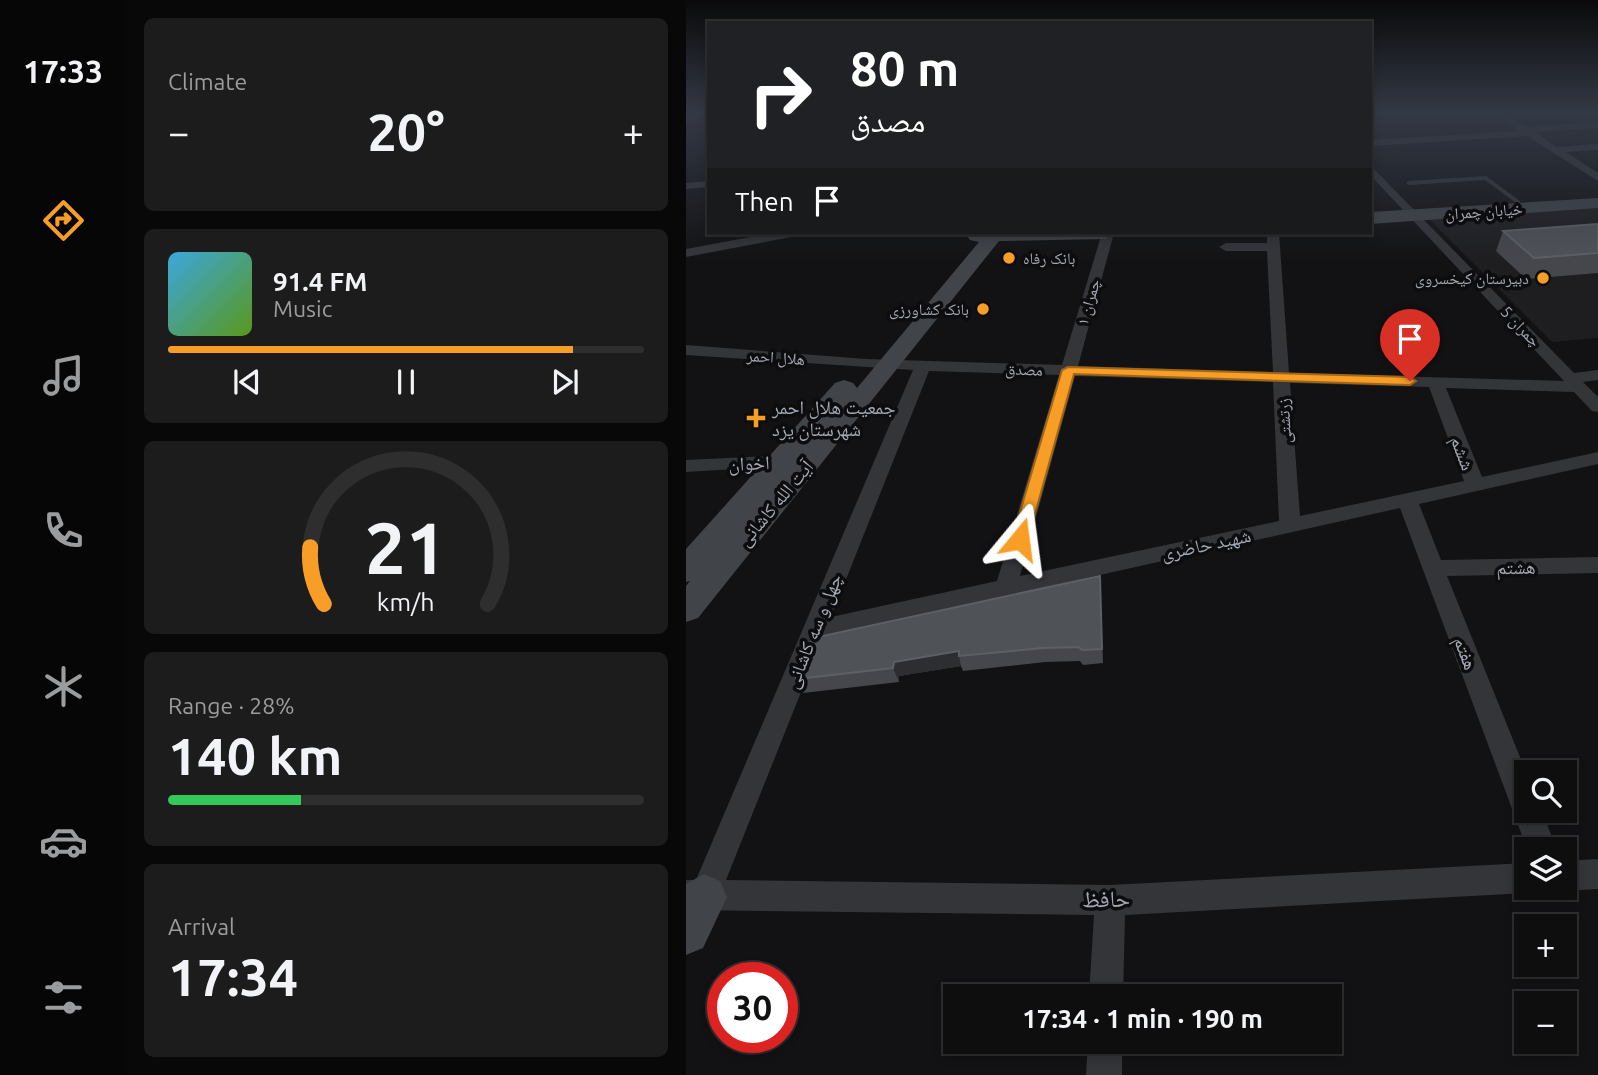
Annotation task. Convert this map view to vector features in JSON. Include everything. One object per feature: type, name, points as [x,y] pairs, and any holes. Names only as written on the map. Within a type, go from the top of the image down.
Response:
[{"type":"main road","name":"خیابان چمران","points":[[1372,218],[1518,202],[1598,197]]},
{"type":"main road","name":"خیابان چمران","points":[[1372,211],[1412,212],[1598,204]]},
{"type":"main road","points":[[984,237],[1053,235]]},
{"type":"main road","name":"آیت الله کاشانی","points":[[686,609],[811,461],[878,364],[984,237]]},
{"type":"main road","name":"آیت الله کاشانی","points":[[689,563],[779,462],[878,364]]},
{"type":"street","points":[[1574,162],[1598,178]]},
{"type":"street","name":"چمران 5","points":[[1372,170],[1598,407]]},
{"type":"street","points":[[686,186],[706,182]]},
{"type":"street","points":[[686,253],[780,235]]},
{"type":"street","name":"چمران ۱","points":[[1006,588],[1105,235]]},
{"type":"street","points":[[1226,247],[1273,240]]},
{"type":"street","name":"زرتشتی","points":[[1273,240],[1290,525]]},
{"type":"street","name":"هلال احمر","points":[[686,350],[878,364]]},
{"type":"street","name":"مصدق","points":[[878,364],[1435,382],[1575,382],[1598,375]]},
{"type":"street","name":"چهل و سه کاشانی","points":[[692,908],[814,630],[923,366]]},
{"type":"street","name":"ششم","points":[[1435,382],[1475,484]]},
{"type":"street","name":"شهید حاضری","points":[[814,630],[1598,458]]},
{"type":"street","name":"اخوان","points":[[686,466],[811,461]]},
{"type":"street","name":"هفتم","points":[[1407,500],[1514,775]]},
{"type":"street","points":[[689,563],[726,560]]},
{"type":"street","name":"هشتم","points":[[1433,568],[1598,565]]},
{"type":"street","name":"حافظ","points":[[692,908],[1110,900],[1514,879]]},
{"type":"street","points":[[1106,984],[1110,900]]},
{"type":"street","points":[[1104,1075],[1105,1054]]},
{"type":"lane","points":[[1409,183],[1486,178],[1518,202]]},
{"type":"shaded area","name":"دبیرستان کیخسروی","points":[[1598,206],[1598,338],[1552,342],[1428,218]]},
{"type":"building","points":[[1598,224],[1598,253],[1534,258],[1503,231]]},
{"type":"building","points":[[1100,576],[1102,649],[1043,648],[959,656],[959,651],[894,662],[893,668],[796,679],[813,638]]},
{"type":"place","name":"بانک رفاه","points":[[1009,258]]},
{"type":"place","name":"دبیرستان کیخسروی","points":[[1543,278]]},
{"type":"place","name":"بانک کشاورزی","points":[[983,309]]},
{"type":"place","name":"جمعیت هلال احمر شهرستان یزد","points":[[756,418]]},
{"type":"route","points":[[1020,539],[1068,370],[1410,381]]}]
